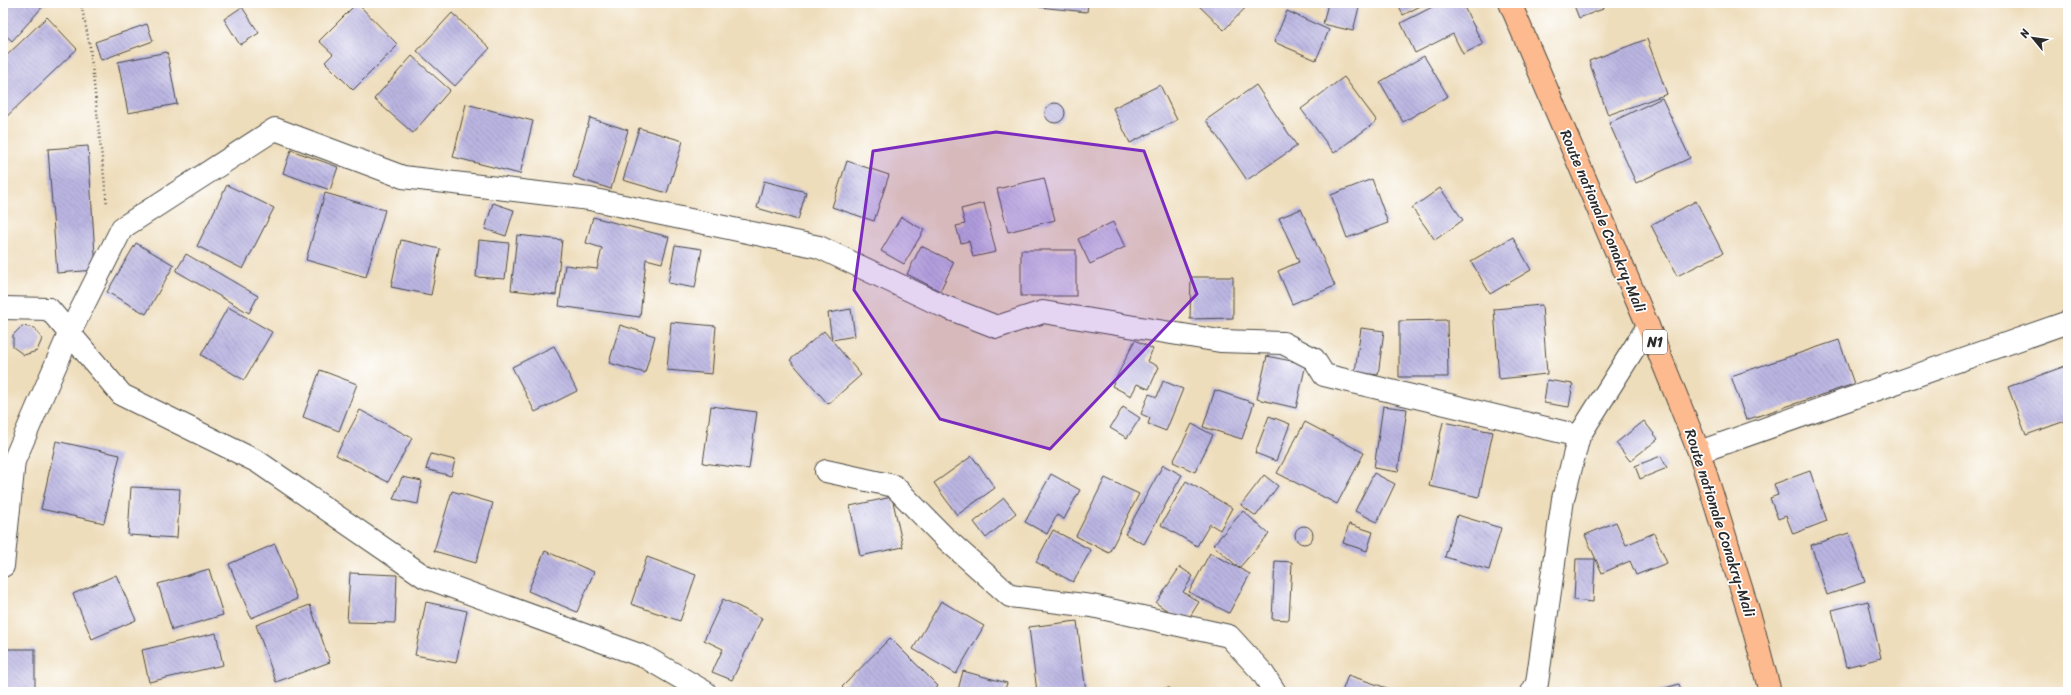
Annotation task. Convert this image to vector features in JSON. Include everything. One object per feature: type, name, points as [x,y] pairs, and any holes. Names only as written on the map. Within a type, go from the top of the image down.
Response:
[{"type":"highway","name":"Route nationale Conakry-Mali","points":[[1510,3],[1648,326],[1699,452],[1752,623],[1770,692]]},
{"type":"street","points":[[3,566],[14,461],[70,332],[122,228],[275,130],[403,177],[590,199],[819,247],[943,306],[997,327],[1043,312],[1220,341],[1283,343],[1314,359],[1324,375],[1579,436]]},
{"type":"street","points":[[3,308],[49,309],[122,395],[258,462],[425,577],[645,657],[705,692]]},
{"type":"street","points":[[1699,452],[2068,322]]},
{"type":"street","points":[[1532,692],[1536,683],[1563,499],[1579,436],[1648,326]]},
{"type":"street","points":[[826,471],[894,486],[946,539],[1010,596],[1092,606],[1229,636],[1262,672],[1275,692]]},
{"type":"path","points":[[81,3],[90,47],[112,249]]},
{"type":"highlighted area","points":[[996,132],[1144,151],[1197,294],[1050,449],[940,419],[854,290],[873,151]]},
{"type":"building","points":[[3,3],[46,3],[12,41],[3,33]]},
{"type":"building","points":[[357,3],[398,45],[353,90],[325,62],[333,54],[319,41]]},
{"type":"building","points":[[1040,3],[1088,3],[1087,12],[1039,7]]},
{"type":"building","points":[[1196,3],[1250,3],[1224,30]]},
{"type":"building","points":[[1328,3],[1360,3],[1353,31],[1323,24]]},
{"type":"building","points":[[1397,3],[1426,3],[1403,15]]},
{"type":"building","points":[[1440,3],[1462,3],[1483,44],[1463,54],[1453,34],[1415,53],[1401,23]]},
{"type":"building","points":[[1573,3],[1601,3],[1603,9],[1579,18]]},
{"type":"building","points":[[242,7],[259,33],[240,45],[224,19]]},
{"type":"building","points":[[1287,11],[1329,30],[1316,60],[1274,42]]},
{"type":"building","points":[[452,13],[490,48],[455,86],[417,51]]},
{"type":"building","points":[[47,17],[77,49],[3,120],[3,59]]},
{"type":"building","points":[[147,24],[153,41],[101,60],[95,42]]},
{"type":"building","points":[[1647,39],[1667,94],[1608,115],[1589,61]]},
{"type":"building","points":[[167,52],[177,104],[128,113],[118,62]]},
{"type":"building","points":[[412,56],[450,90],[413,133],[374,99]]},
{"type":"building","points":[[1424,56],[1448,96],[1403,122],[1380,82]]},
{"type":"building","points":[[1344,77],[1377,121],[1334,153],[1301,109]]},
{"type":"building","points":[[1160,85],[1177,120],[1130,143],[1113,108]]},
{"type":"building","points":[[1256,85],[1297,146],[1247,180],[1206,120]]},
{"type":"building","points":[[1662,98],[1690,158],[1636,183],[1609,123]]},
{"type":"building","points":[[1055,103],[1062,106],[1065,113],[1062,120],[1055,123],[1048,120],[1045,113],[1048,106]]},
{"type":"building","points":[[466,104],[533,121],[520,174],[453,157]]},
{"type":"building","points":[[590,118],[628,130],[611,189],[573,177]]},
{"type":"building","points":[[639,128],[683,141],[667,193],[623,180]]},
{"type":"building","points":[[88,146],[96,270],[57,273],[48,149]]},
{"type":"building","points":[[291,150],[338,167],[330,190],[283,173]]},
{"type":"building","points":[[847,161],[889,175],[874,221],[832,207]]},
{"type":"building","points":[[1044,178],[1055,220],[1008,232],[997,189]]},
{"type":"building","points":[[1372,179],[1388,223],[1347,238],[1331,195]]},
{"type":"building","points":[[764,181],[806,192],[798,220],[757,208]]},
{"type":"building","points":[[227,185],[274,208],[243,269],[197,246]]},
{"type":"building","points":[[1440,188],[1463,220],[1435,240],[1412,208]]},
{"type":"building","points":[[325,193],[385,210],[366,277],[306,260]]},
{"type":"building","points":[[1696,201],[1723,253],[1677,276],[1651,225]]},
{"type":"building","points":[[493,203],[514,210],[506,236],[485,229]]},
{"type":"building","points":[[984,203],[996,252],[973,257],[969,241],[961,243],[956,226],[965,224],[961,209]]},
{"type":"building","points":[[1301,209],[1335,286],[1292,304],[1278,271],[1299,262],[1279,218]]},
{"type":"building","points":[[593,217],[669,237],[662,263],[646,259],[640,317],[559,306],[565,265],[597,269],[602,248],[586,243]]},
{"type":"building","points":[[901,217],[924,230],[904,264],[881,251]]},
{"type":"building","points":[[1113,222],[1125,247],[1090,264],[1078,239]]},
{"type":"building","points":[[517,235],[562,240],[556,295],[511,290]]},
{"type":"building","points":[[1513,237],[1531,270],[1490,294],[1471,261]]},
{"type":"building","points":[[401,240],[440,249],[431,295],[391,287]]},
{"type":"building","points":[[479,240],[509,243],[505,279],[476,277]]},
{"type":"building","points":[[136,243],[174,265],[146,314],[107,292]]},
{"type":"building","points":[[675,245],[702,249],[695,288],[668,283]]},
{"type":"building","points":[[921,246],[954,262],[940,291],[907,274]]},
{"type":"building","points":[[1021,250],[1076,250],[1076,296],[1021,296]]},
{"type":"building","points":[[186,254],[258,296],[249,313],[176,271]]},
{"type":"building","points":[[1191,277],[1233,277],[1233,318],[1190,319]]},
{"type":"building","points":[[1542,305],[1547,374],[1499,379],[1494,309]]},
{"type":"building","points":[[228,307],[272,332],[244,380],[201,355]]},
{"type":"building","points":[[851,309],[855,336],[832,340],[828,313]]},
{"type":"building","points":[[1447,320],[1448,377],[1399,377],[1399,321]]},
{"type":"building","points":[[671,322],[716,326],[712,374],[667,370]]},
{"type":"building","points":[[620,325],[655,336],[645,373],[609,363]]},
{"type":"building","points":[[22,326],[35,328],[42,339],[37,351],[24,355],[13,347],[13,335]]},
{"type":"building","points":[[1361,328],[1384,331],[1378,375],[1355,372]]},
{"type":"building","points":[[824,331],[861,375],[828,404],[790,360]]},
{"type":"building","points":[[1135,340],[1153,349],[1147,361],[1159,367],[1149,389],[1137,384],[1131,396],[1112,386]]},
{"type":"building","points":[[1839,340],[1854,384],[1746,420],[1731,376]]},
{"type":"building","points":[[554,346],[577,391],[535,412],[512,367]]},
{"type":"building","points":[[1267,356],[1306,364],[1296,408],[1257,399]]},
{"type":"building","points":[[2068,365],[2068,420],[2026,435],[2008,387]]},
{"type":"building","points":[[320,370],[357,384],[339,431],[303,417]]},
{"type":"building","points":[[1547,380],[1573,384],[1569,407],[1544,403]]},
{"type":"building","points":[[1163,381],[1183,389],[1166,431],[1148,424],[1150,418],[1141,414],[1149,394],[1157,397]]},
{"type":"building","points":[[1215,390],[1254,403],[1242,439],[1203,427]]},
{"type":"building","points":[[711,406],[757,412],[749,469],[703,463]]},
{"type":"building","points":[[1383,406],[1407,409],[1398,472],[1374,468]]},
{"type":"building","points":[[1123,407],[1140,418],[1127,438],[1110,428]]},
{"type":"building","points":[[360,410],[412,438],[388,482],[336,455]]},
{"type":"building","points":[[1269,416],[1290,424],[1276,461],[1255,453]]},
{"type":"building","points":[[1644,421],[1658,439],[1630,461],[1616,443]]},
{"type":"building","points":[[1305,422],[1364,453],[1337,504],[1277,473]]},
{"type":"building","points":[[1443,422],[1493,432],[1479,497],[1429,486]]},
{"type":"building","points":[[1192,424],[1213,435],[1195,472],[1173,462]]},
{"type":"building","points":[[56,441],[120,455],[104,523],[41,509]]},
{"type":"building","points":[[431,454],[455,460],[451,476],[426,469]]},
{"type":"building","points":[[972,456],[995,488],[957,515],[934,483]]},
{"type":"building","points":[[1661,456],[1667,468],[1640,479],[1635,466]]},
{"type":"building","points":[[1163,465],[1182,475],[1144,544],[1125,534]]},
{"type":"building","points":[[1810,471],[1827,521],[1793,534],[1786,516],[1778,519],[1770,498],[1778,495],[1774,484]]},
{"type":"building","points":[[1374,473],[1395,484],[1377,522],[1355,511]]},
{"type":"building","points":[[1051,474],[1080,490],[1064,519],[1057,515],[1047,534],[1025,522]]},
{"type":"building","points":[[1264,475],[1278,486],[1256,516],[1241,505]]},
{"type":"building","points":[[402,477],[422,481],[418,504],[393,499]]},
{"type":"building","points":[[1105,478],[1139,494],[1109,553],[1076,536]]},
{"type":"building","points":[[1186,481],[1232,508],[1220,530],[1210,524],[1197,546],[1161,525]]},
{"type":"building","points":[[131,487],[180,489],[177,538],[128,535]]},
{"type":"building","points":[[452,491],[493,503],[476,563],[434,551]]},
{"type":"building","points":[[892,497],[903,547],[860,556],[850,506]]},
{"type":"building","points":[[1004,498],[1016,513],[986,538],[974,522]]},
{"type":"building","points":[[1243,511],[1269,534],[1239,568],[1213,545]]},
{"type":"building","points":[[1457,515],[1501,528],[1489,570],[1445,557]]},
{"type":"building","points":[[1616,522],[1626,545],[1654,533],[1667,563],[1636,575],[1630,561],[1602,573],[1585,535]]},
{"type":"building","points":[[1349,524],[1373,532],[1367,551],[1343,543]]},
{"type":"building","points":[[1304,526],[1310,529],[1313,535],[1310,541],[1304,544],[1298,541],[1295,535],[1298,529]]},
{"type":"building","points":[[1053,530],[1091,550],[1073,582],[1036,562]]},
{"type":"building","points":[[1849,533],[1865,582],[1827,595],[1811,545]]},
{"type":"building","points":[[275,544],[297,599],[251,618],[229,564]]},
{"type":"building","points":[[545,551],[594,572],[577,612],[528,591]]},
{"type":"building","points":[[1210,553],[1250,574],[1229,613],[1189,592]]},
{"type":"building","points":[[647,557],[696,575],[680,621],[631,604]]},
{"type":"building","points":[[1576,559],[1595,559],[1593,602],[1574,600]]},
{"type":"building","points":[[1275,561],[1292,562],[1289,620],[1272,619]]},
{"type":"building","points":[[1180,567],[1193,576],[1183,592],[1199,602],[1186,623],[1156,603]]},
{"type":"building","points":[[209,569],[223,615],[172,630],[158,584]]},
{"type":"building","points":[[350,573],[397,575],[395,623],[347,622]]},
{"type":"building","points":[[116,575],[136,620],[92,639],[73,594]]},
{"type":"building","points":[[723,599],[762,618],[732,680],[712,672],[723,649],[704,640]]},
{"type":"building","points":[[941,601],[984,626],[956,674],[913,649]]},
{"type":"building","points":[[1868,601],[1881,658],[1846,667],[1832,610]]},
{"type":"building","points":[[426,602],[467,611],[456,663],[415,655]]},
{"type":"building","points":[[310,605],[330,662],[276,682],[256,625]]},
{"type":"building","points":[[1077,621],[1086,692],[1037,692],[1029,627]]},
{"type":"building","points":[[216,633],[223,665],[149,682],[142,650]]},
{"type":"building","points":[[890,638],[938,686],[933,692],[847,692],[842,687]]},
{"type":"building","points":[[3,649],[35,649],[35,692],[3,692]]},
{"type":"building","points":[[963,671],[1007,683],[1004,692],[965,692],[958,690]]},
{"type":"building","points":[[1348,675],[1393,690],[1392,692],[1342,692]]},
{"type":"building","points":[[1679,684],[1682,692],[1652,692]]},
{"type":"building","points":[[1170,688],[1170,692],[1117,692],[1117,691]]}]
